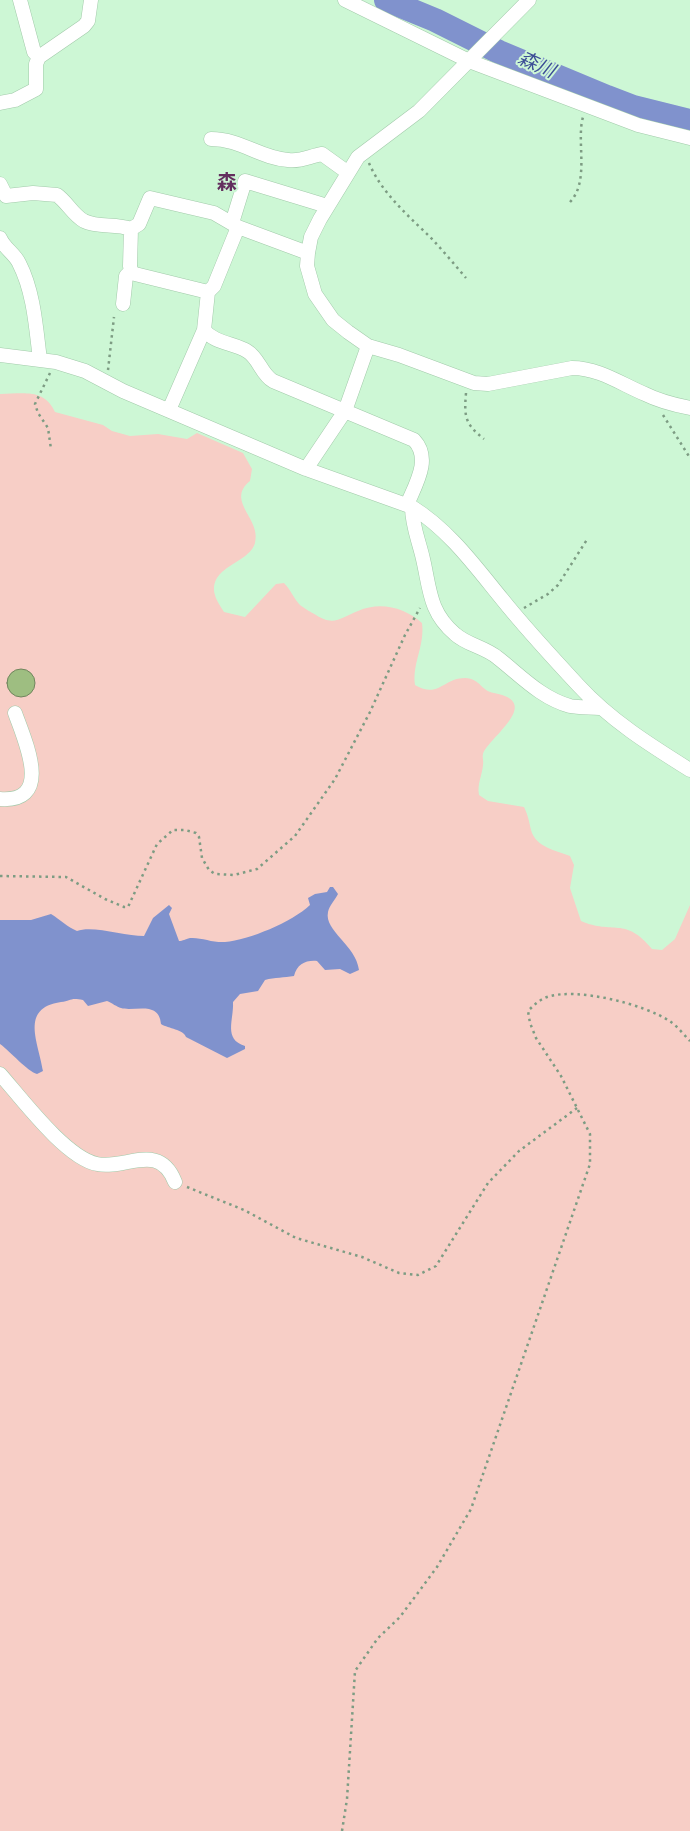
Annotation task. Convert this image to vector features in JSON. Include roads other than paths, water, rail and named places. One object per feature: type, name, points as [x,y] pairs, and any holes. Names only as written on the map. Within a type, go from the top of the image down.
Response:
[{"type":"street","points":[[20,0],[34,52],[39,57]]},
{"type":"street","points":[[0,103],[15,100],[36,89],[36,64],[39,57],[84,26],[88,21],[91,0]]},
{"type":"street","points":[[345,0],[472,58],[588,107],[638,125],[690,138]]},
{"type":"street","points":[[529,0],[419,111],[365,151],[347,172],[310,237],[308,253],[310,281],[322,306],[333,320],[368,346],[399,355],[468,381],[488,384],[572,368],[585,368],[599,372],[656,399],[690,408]]},
{"type":"street","points":[[211,139],[232,140],[274,158],[289,161],[299,161],[322,154],[347,172]]},
{"type":"street","points":[[169,410],[204,330],[208,292],[214,286],[235,225],[245,181],[327,206]]},
{"type":"street","points":[[1,190],[6,196],[33,193],[57,195],[81,220],[95,224],[120,225],[131,229]]},
{"type":"street","points":[[131,229],[139,224],[150,198],[214,213],[235,225],[308,253]]},
{"type":"street","points":[[123,304],[126,276],[130,271],[131,229]]},
{"type":"street","points":[[0,238],[19,262],[24,274],[46,361]]},
{"type":"street","points":[[130,271],[135,274],[208,292]]},
{"type":"street","points":[[204,330],[212,337],[246,350],[252,355],[268,378],[345,412],[407,436],[419,445],[422,451],[422,466],[409,506],[412,524],[423,560],[429,594],[442,620],[454,634],[497,657],[526,682],[544,694],[571,706],[600,708]]},
{"type":"street","points":[[306,469],[345,412],[368,346]]},
{"type":"street","points":[[0,355],[46,361],[85,371],[169,410],[306,469],[409,506],[423,514],[456,544],[514,613],[600,708],[690,770]]},
{"type":"street","points":[[0,799],[18,798],[25,794],[31,787],[33,778],[28,751],[15,713]]},
{"type":"street","points":[[0,1074],[79,1157],[99,1165],[150,1159],[160,1161],[172,1174],[174,1182]]},
{"type":"water","points":[[330,887],[333,887],[338,894],[328,912],[328,919],[335,932],[357,961],[359,970],[350,974],[340,969],[325,970],[317,961],[309,961],[297,968],[294,976],[265,980],[258,991],[240,994],[233,1002],[231,1028],[234,1039],[245,1046],[245,1049],[227,1058],[186,1037],[179,1031],[164,1026],[161,1024],[156,1012],[151,1009],[126,1009],[107,1001],[88,1006],[83,1000],[75,999],[48,1006],[40,1011],[36,1019],[36,1038],[43,1071],[37,1074],[33,1072],[0,1044],[0,920],[31,920],[51,914],[77,931],[91,929],[144,936],[153,918],[169,905],[172,908],[169,914],[179,941],[194,938],[216,942],[235,941],[282,924],[310,905],[308,898],[315,894],[327,892]]},
{"type":"waterway","name":"森川","points":[[386,0],[435,20],[499,52],[607,97],[633,107],[690,121]]},
{"type":"district","name":"森","points":[[227,184]]}]
